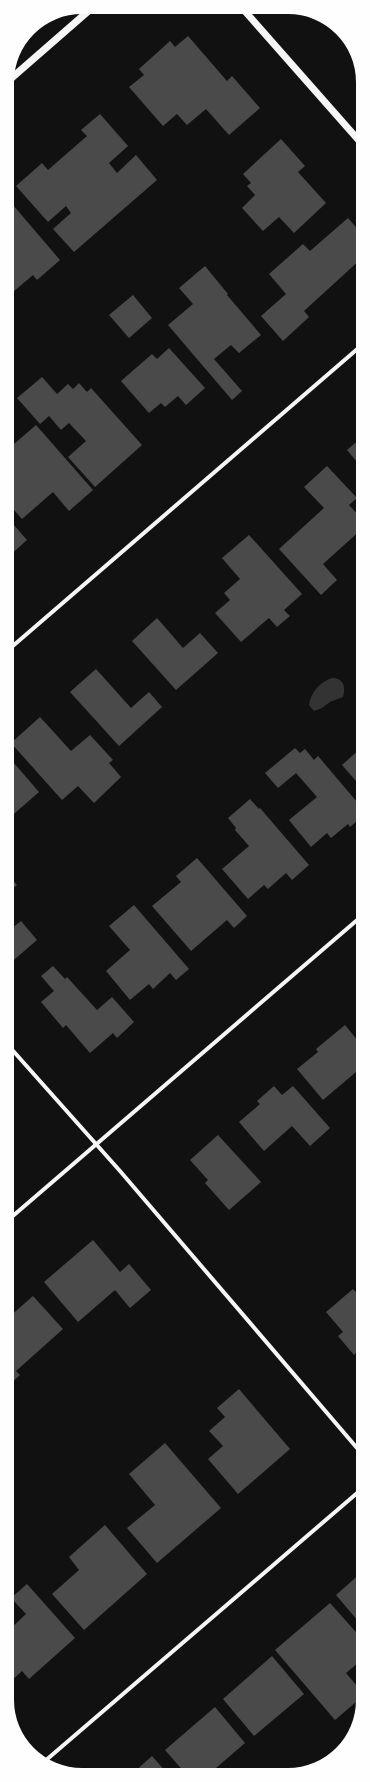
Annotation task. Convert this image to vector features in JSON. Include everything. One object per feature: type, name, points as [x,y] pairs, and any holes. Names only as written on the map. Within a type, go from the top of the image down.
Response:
[{"type":"street","points":[[14,76],[85,14]]},
{"type":"street","points":[[247,14],[356,137]]},
{"type":"street","points":[[14,645],[356,350]]},
{"type":"street","points":[[14,1216],[356,921]]},
{"type":"street","points":[[14,1052],[96,1144],[356,1447]]},
{"type":"street","points":[[47,1758],[356,1494]]},
{"type":"shaded area","points":[[332,678],[336,678],[342,682],[344,687],[343,697],[314,711],[309,705],[314,692],[320,685]]},
{"type":"building","points":[[188,36],[227,81],[232,76],[260,108],[229,135],[206,109],[187,125],[177,114],[163,126],[129,87],[144,75],[139,69],[170,41],[175,47]]},
{"type":"building","points":[[100,114],[128,146],[109,163],[117,173],[136,155],[157,180],[74,252],[53,229],[71,213],[66,206],[48,222],[16,186],[42,163],[48,170],[87,136],[81,130]]},
{"type":"building","points":[[281,139],[305,166],[298,172],[326,203],[294,233],[279,217],[263,231],[242,208],[255,195],[247,186],[251,183],[243,174]]},
{"type":"building","points":[[14,206],[60,260],[37,280],[33,275],[14,291]]},
{"type":"building","points":[[348,218],[356,227],[356,263],[304,311],[309,317],[283,341],[261,316],[286,294],[269,274],[303,244],[310,251]]},
{"type":"building","points":[[205,266],[261,335],[239,353],[231,345],[214,359],[242,391],[232,400],[168,325],[193,304],[179,288]]},
{"type":"building","points":[[133,295],[152,318],[129,338],[109,315]]},
{"type":"building","points":[[169,348],[205,388],[186,405],[178,396],[165,407],[161,403],[149,413],[121,381],[152,354],[157,359]]},
{"type":"building","points":[[42,377],[57,394],[68,384],[73,389],[79,383],[87,392],[91,388],[142,445],[95,487],[68,457],[86,441],[69,423],[61,430],[49,416],[40,424],[17,398]]},
{"type":"building","points":[[36,425],[93,490],[69,511],[53,492],[22,519],[14,510],[14,444]]},
{"type":"building","points":[[356,442],[356,461],[347,450]]},
{"type":"building","points":[[327,466],[356,497],[356,499],[349,505],[356,512],[356,534],[323,564],[337,580],[321,595],[279,549],[324,508],[304,487]]},
{"type":"building","points":[[14,525],[27,540],[14,552]]},
{"type":"building","points":[[249,535],[302,594],[284,610],[290,616],[277,627],[269,618],[241,642],[215,613],[230,600],[224,593],[240,579],[222,558]]},
{"type":"building","points":[[157,618],[183,648],[200,633],[218,653],[176,690],[132,641]]},
{"type":"building","points":[[96,669],[131,708],[149,692],[162,707],[119,746],[70,692]]},
{"type":"building","points":[[40,717],[71,751],[90,735],[113,760],[109,763],[121,777],[94,803],[78,786],[62,800],[14,746],[14,740]]},
{"type":"building","points":[[295,748],[300,753],[305,749],[314,760],[318,756],[356,801],[356,822],[350,827],[348,824],[331,838],[327,833],[311,847],[289,820],[317,797],[296,773],[278,788],[265,773]]},
{"type":"building","points":[[356,752],[356,781],[342,765]]},
{"type":"building","points":[[14,763],[39,792],[14,814]]},
{"type":"building","points":[[250,799],[259,809],[260,808],[309,865],[292,880],[286,873],[268,889],[264,885],[248,899],[222,869],[249,846],[235,830],[236,828],[228,818]]},
{"type":"building","points":[[197,858],[247,916],[234,928],[227,920],[191,951],[152,906],[181,882],[176,876]]},
{"type":"building","points":[[134,905],[189,969],[176,980],[170,973],[153,989],[149,984],[130,1000],[106,971],[130,950],[109,926]]},
{"type":"building","points":[[21,921],[37,940],[14,960],[14,926]]},
{"type":"building","points":[[53,966],[65,979],[67,977],[97,1010],[112,997],[134,1022],[117,1038],[113,1033],[90,1053],[66,1025],[63,1028],[41,1002],[54,991],[41,976]]},
{"type":"building","points":[[345,1025],[356,1038],[356,1072],[323,1100],[297,1069],[318,1052],[316,1049]]},
{"type":"building","points":[[274,1086],[282,1095],[293,1086],[330,1128],[310,1146],[292,1126],[264,1151],[239,1122],[260,1104],[257,1101]]},
{"type":"building","points":[[218,1135],[261,1182],[229,1210],[205,1183],[208,1180],[190,1160]]},
{"type":"building","points":[[93,1240],[120,1272],[129,1264],[151,1290],[130,1308],[115,1290],[78,1322],[44,1282]]},
{"type":"building","points":[[353,1289],[356,1292],[356,1353],[354,1355],[338,1336],[343,1332],[326,1312]]},
{"type":"building","points":[[33,1296],[63,1329],[16,1371],[20,1375],[14,1380],[14,1313]]},
{"type":"building","points":[[239,1389],[290,1449],[238,1494],[208,1459],[223,1446],[209,1431],[225,1417],[217,1408]]},
{"type":"building","points":[[165,1443],[221,1508],[157,1563],[127,1528],[155,1505],[129,1474]]},
{"type":"building","points":[[105,1525],[147,1574],[84,1630],[52,1594],[79,1570],[69,1557]]},
{"type":"building","points":[[356,1577],[356,1619],[336,1595]]},
{"type":"building","points":[[27,1584],[75,1638],[29,1679],[22,1671],[14,1678],[14,1625],[26,1614],[14,1601],[14,1595]]},
{"type":"building","points":[[330,1603],[356,1632],[356,1665],[346,1673],[356,1685],[356,1702],[335,1720],[275,1650]]},
{"type":"building","points":[[272,1656],[304,1694],[254,1736],[223,1699]]},
{"type":"building","points":[[215,1707],[245,1743],[216,1768],[181,1768],[165,1750]]},
{"type":"building","points":[[152,1756],[163,1768],[139,1768]]}]
